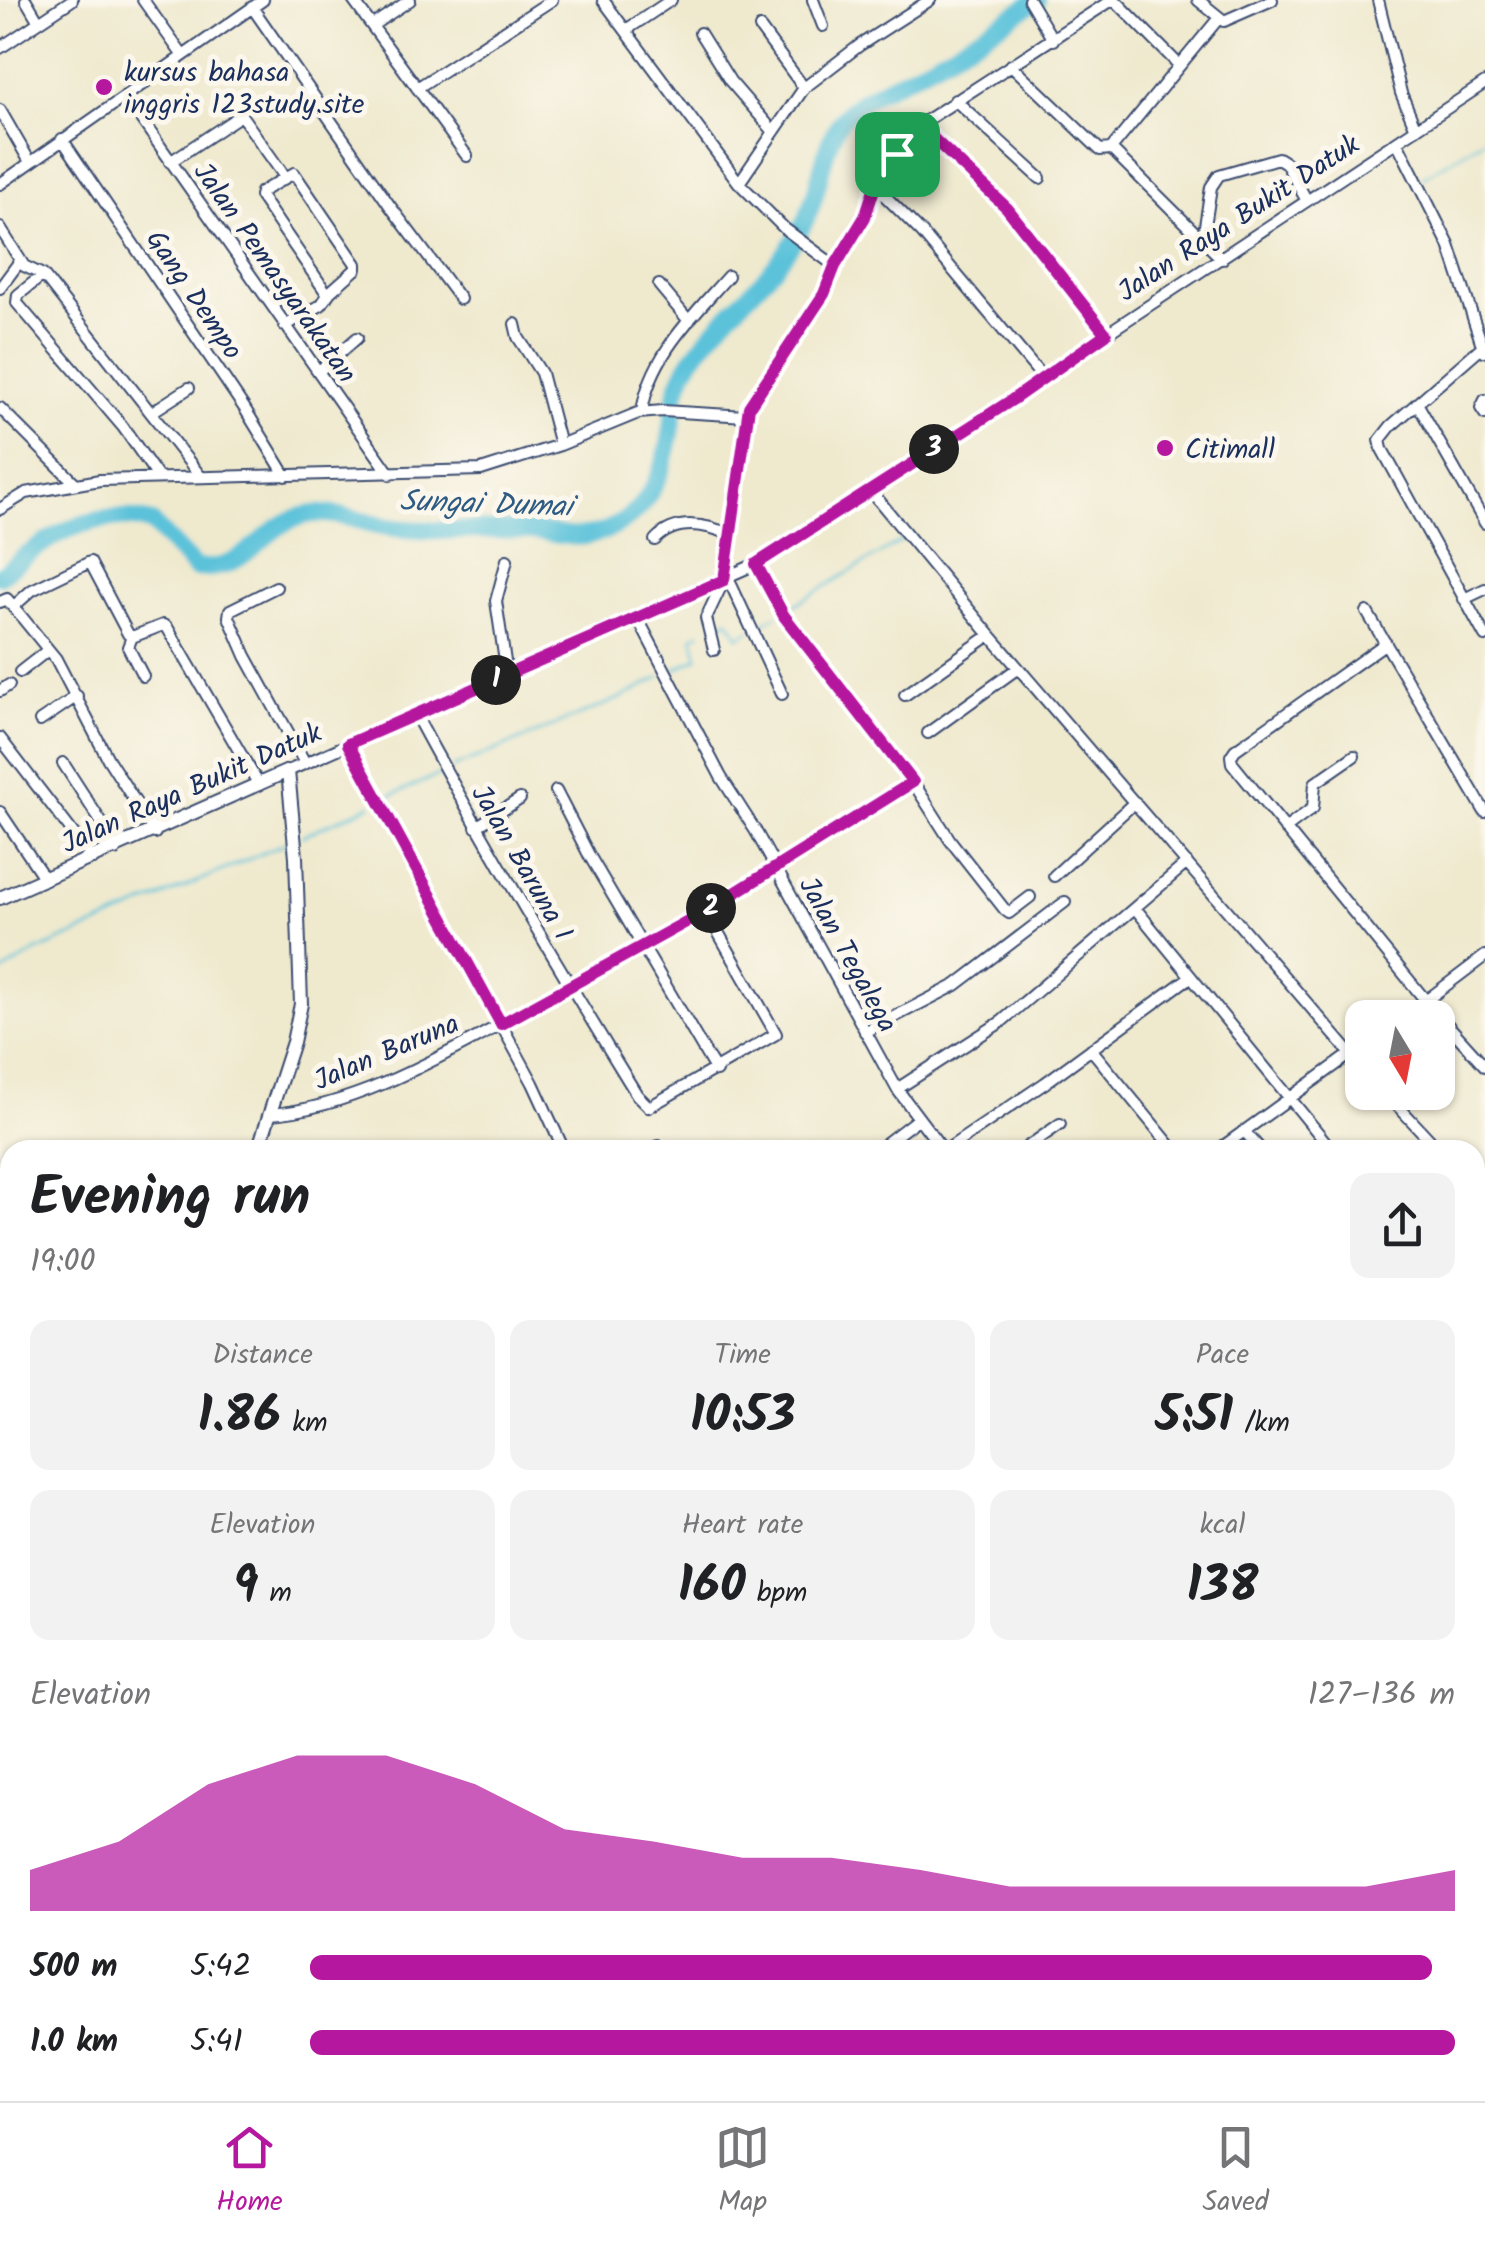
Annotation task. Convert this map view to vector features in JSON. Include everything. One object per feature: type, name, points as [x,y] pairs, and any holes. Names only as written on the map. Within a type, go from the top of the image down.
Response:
[{"type":"main road","name":"Jalan Raya Bukit Datuk","points":[[0,898],[288,771]]},
{"type":"main road","points":[[261,1140],[293,1042],[300,1004],[296,857],[288,771]]},
{"type":"street","points":[[26,0],[40,22]]},
{"type":"street","points":[[0,48],[72,0]]},
{"type":"street","points":[[143,0],[183,56]]},
{"type":"street","points":[[353,0],[467,156]]},
{"type":"street","points":[[373,25],[410,0]]},
{"type":"street","points":[[417,88],[552,0]]},
{"type":"street","points":[[603,0],[739,182],[785,229],[835,266]]},
{"type":"street","points":[[626,30],[671,0]]},
{"type":"street","points":[[813,0],[823,26]]},
{"type":"street","points":[[739,182],[804,88],[860,45],[930,0]]},
{"type":"street","points":[[1029,0],[1053,40]]},
{"type":"street","points":[[714,650],[706,618],[726,579],[746,416],[752,399],[824,294],[835,266],[865,217],[875,186],[919,125],[1114,0],[1180,65]]},
{"type":"street","points":[[1198,0],[1218,20],[1230,20],[1272,0]]},
{"type":"street","points":[[1378,0],[1401,93],[1416,129]]},
{"type":"street","points":[[0,184],[257,3],[390,206],[460,299]]},
{"type":"street","points":[[1011,65],[1100,150],[1111,149],[1218,20]]},
{"type":"street","points":[[760,28],[804,88]]},
{"type":"street","points":[[700,33],[730,81],[774,132]]},
{"type":"street","name":"Jalan Raya Bukit Datuk","points":[[288,771],[756,564],[1485,83]]},
{"type":"street","name":"Jalan Pemasyarakatan","points":[[125,96],[390,474]]},
{"type":"street","points":[[955,100],[1040,178]]},
{"type":"street","points":[[0,110],[30,162]]},
{"type":"street","points":[[170,162],[240,115],[285,177]]},
{"type":"street","points":[[919,125],[1007,208],[1106,334]]},
{"type":"street","name":"Gang Dempo","points":[[62,139],[286,476]]},
{"type":"street","points":[[1397,142],[1449,245],[1484,348],[1383,434],[1380,443],[1485,636]]},
{"type":"street","points":[[1111,149],[1222,259]]},
{"type":"street","points":[[1203,239],[1211,187],[1223,172],[1278,158],[1286,162],[1307,201]]},
{"type":"street","points":[[285,326],[322,305],[352,274],[356,264],[294,173],[260,196],[328,295]]},
{"type":"street","points":[[875,186],[922,232],[1043,378]]},
{"type":"street","points":[[0,228],[20,261],[43,275],[201,478]]},
{"type":"street","points":[[0,288],[20,261]]},
{"type":"street","points":[[43,275],[18,295],[17,302],[123,427],[158,477]]},
{"type":"street","points":[[642,412],[661,358],[728,276]]},
{"type":"street","points":[[659,285],[688,321]]},
{"type":"street","points":[[515,324],[518,337],[541,373],[560,445]]},
{"type":"street","points":[[319,371],[357,338]]},
{"type":"street","points":[[152,412],[188,388]]},
{"type":"street","points":[[1485,400],[1485,414]]},
{"type":"street","points":[[1417,403],[1485,523]]},
{"type":"street","points":[[0,408],[76,484]]},
{"type":"street","points":[[0,509],[26,493],[158,477],[481,470],[560,445],[624,416],[642,412],[746,416]]},
{"type":"street","points":[[871,491],[1018,668],[1345,1046]]},
{"type":"street","points":[[655,540],[663,532],[696,524],[731,535]]},
{"type":"street","points":[[506,560],[496,602],[508,675]]},
{"type":"street","points":[[12,607],[32,590],[90,562],[132,637]]},
{"type":"street","points":[[756,564],[784,616],[913,782],[956,849],[1006,912],[1030,897]]},
{"type":"street","points":[[726,579],[782,694]]},
{"type":"street","points":[[276,587],[230,610],[229,617],[246,656],[305,762]]},
{"type":"street","points":[[1464,599],[1485,589]]},
{"type":"street","points":[[0,602],[8,600],[56,659],[108,759],[154,832]]},
{"type":"street","points":[[1367,612],[1485,812]]},
{"type":"street","name":"Jalan Tegalega","points":[[638,617],[734,800],[776,868],[865,1032],[897,1088],[936,1140]]},
{"type":"street","points":[[132,637],[168,627],[259,785]]},
{"type":"street","points":[[905,695],[990,635]]},
{"type":"street","points":[[132,637],[128,648],[144,676]]},
{"type":"street","points":[[1386,643],[1232,753],[1234,767],[1425,1000]]},
{"type":"street","points":[[20,672],[48,650]]},
{"type":"street","points":[[928,733],[1018,668]]},
{"type":"street","points":[[40,720],[77,696]]},
{"type":"street","name":"Jalan Baruna I","points":[[415,714],[569,987],[646,1106],[654,1106],[776,1034],[706,911]]},
{"type":"street","points":[[0,738],[93,860]]},
{"type":"street","points":[[348,744],[501,1024],[559,1140]]},
{"type":"street","points":[[1285,829],[1313,808],[1315,783],[1354,756]]},
{"type":"street","points":[[63,763],[107,830],[115,850]]},
{"type":"street","name":"Jalan Baruna","points":[[270,1114],[308,1108],[379,1084],[501,1024],[706,911],[913,782]]},
{"type":"street","points":[[556,791],[716,1071]]},
{"type":"street","points":[[476,827],[520,798]]},
{"type":"street","points":[[1054,876],[1134,802]]},
{"type":"street","points":[[0,812],[45,879]]},
{"type":"street","points":[[897,1088],[1001,1022],[1187,863]]},
{"type":"street","points":[[865,1032],[956,985],[1066,902]]},
{"type":"street","points":[[1135,908],[1323,1140]]},
{"type":"street","points":[[1427,1000],[1485,956]]},
{"type":"street","points":[[959,1140],[1190,977]]},
{"type":"street","points":[[1455,1033],[1485,1066]]},
{"type":"street","points":[[1091,1049],[1166,1140]]},
{"type":"street","points":[[1233,1140],[1345,1059]]},
{"type":"street","points":[[1402,1110],[1430,1140]]},
{"type":"street","points":[[890,1140],[919,1118]]},
{"type":"street","points":[[1038,1140],[1060,1124]]},
{"type":"street","points":[[1245,1132],[1252,1140]]},
{"type":"waterway","name":"Sungai Dumai","points":[[0,576],[52,538],[109,518],[152,523],[195,568],[230,563],[282,525],[314,514],[388,527],[442,531],[532,531],[574,536],[616,526],[641,505],[658,477],[669,444],[677,391],[686,369],[714,331],[778,263],[804,223],[828,146],[843,119],[869,97],[1037,0]]},
{"type":"waterway","points":[[1422,178],[1485,139]]},
{"type":"waterway","points":[[791,607],[903,540]]},
{"type":"waterway","points":[[756,627],[777,615]]},
{"type":"waterway","points":[[714,626],[729,620],[739,637],[749,631]]},
{"type":"waterway","points":[[675,669],[698,658],[693,636],[700,633]]},
{"type":"waterway","points":[[453,768],[623,697],[660,677]]},
{"type":"waterway","points":[[385,798],[439,775]]},
{"type":"waterway","points":[[302,836],[371,805]]},
{"type":"waterway","points":[[0,974],[37,951],[286,843]]},
{"type":"place","name":"kursus bahasa inggris 123study.site","points":[[104,87]]},
{"type":"place","name":"Citimall","points":[[1165,448]]},
{"type":"route","points":[[919,125],[1007,208],[1106,334],[1012,400],[756,564],[784,616],[913,782],[706,911],[501,1024],[348,744],[724,580],[746,440],[746,416],[752,399],[806,325],[865,217],[875,186],[897,154],[919,125]]}]
